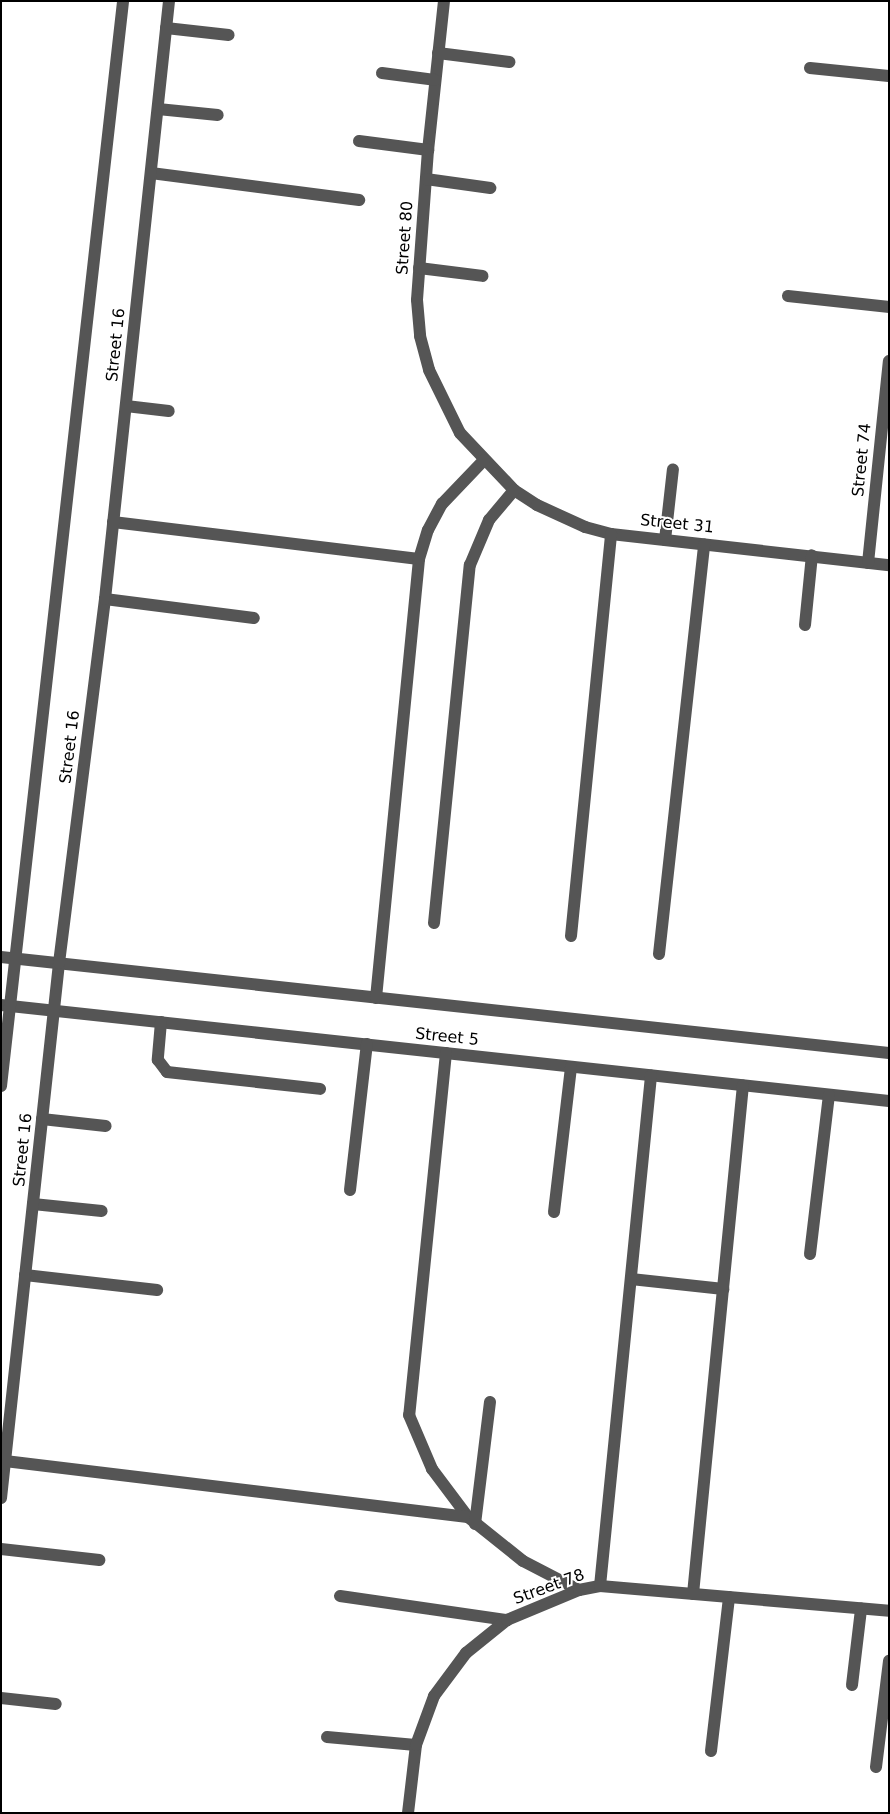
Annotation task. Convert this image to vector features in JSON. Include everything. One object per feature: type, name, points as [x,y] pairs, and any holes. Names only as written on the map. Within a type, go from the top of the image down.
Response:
[{"type":"street","name":"Street 16","points":[[1,1086],[6,1005],[15,959],[124,1]]},
{"type":"street","name":"Street 16","points":[[1,1498],[59,963],[105,599],[169,1]]},
{"type":"street","name":"Street 80","points":[[444,1],[428,150],[419,268],[417,300],[420,336],[429,370],[442,402],[460,433],[484,460]]},
{"type":"street","points":[[166,28],[229,35]]},
{"type":"street","points":[[438,53],[509,62]]},
{"type":"street","points":[[810,68],[889,76]]},
{"type":"street","points":[[382,73],[436,80]]},
{"type":"street","points":[[158,109],[218,115]]},
{"type":"street","points":[[359,141],[428,150]]},
{"type":"street","points":[[151,173],[358,200]]},
{"type":"street","points":[[426,179],[490,188]]},
{"type":"street","points":[[419,268],[483,276]]},
{"type":"street","points":[[788,296],[889,307]]},
{"type":"street","name":"Street 74","points":[[868,562],[889,361]]},
{"type":"street","points":[[126,406],[169,411]]},
{"type":"street","points":[[376,998],[419,559],[428,530],[442,504],[484,460]]},
{"type":"street","name":"Street 31","points":[[484,460],[514,490],[560,518],[611,534],[889,565]]},
{"type":"street","points":[[665,540],[673,469]]},
{"type":"street","points":[[434,922],[470,565],[489,520],[514,490]]},
{"type":"street","points":[[113,522],[419,559]]},
{"type":"street","points":[[571,936],[611,534]]},
{"type":"street","points":[[659,954],[704,544]]},
{"type":"street","points":[[805,625],[812,555]]},
{"type":"street","points":[[105,599],[254,618]]},
{"type":"street","name":"Street 5","points":[[1,957],[889,1053]]},
{"type":"street","name":"Street 5","points":[[6,1005],[889,1101]]},
{"type":"street","points":[[161,1022],[158,1060],[167,1072],[320,1089]]},
{"type":"street","points":[[350,1190],[367,1044]]},
{"type":"street","points":[[446,1053],[409,1415],[432,1469],[471,1520],[523,1561],[579,1590]]},
{"type":"street","points":[[554,1212],[571,1067]]},
{"type":"street","points":[[600,1586],[651,1076]]},
{"type":"street","points":[[693,1594],[743,1085]]},
{"type":"street","points":[[810,1254],[829,1095]]},
{"type":"street","points":[[42,1119],[106,1126]]},
{"type":"street","points":[[33,1204],[102,1211]]},
{"type":"street","points":[[25,1276],[157,1290]]},
{"type":"street","points":[[631,1279],[723,1289]]},
{"type":"street","points":[[471,1520],[490,1402]]},
{"type":"street","points":[[5,1461],[471,1520]]},
{"type":"street","points":[[1,1549],[99,1560]]},
{"type":"street","name":"Street 78","points":[[408,1813],[416,1745],[434,1696],[466,1654],[507,1620],[579,1590],[600,1586],[889,1611]]},
{"type":"street","points":[[340,1596],[507,1620]]},
{"type":"street","points":[[711,1751],[729,1597]]},
{"type":"street","points":[[852,1685],[861,1609]]},
{"type":"street","points":[[876,1767],[889,1661]]},
{"type":"street","points":[[1,1698],[56,1704]]},
{"type":"street","points":[[327,1737],[416,1745]]}]
